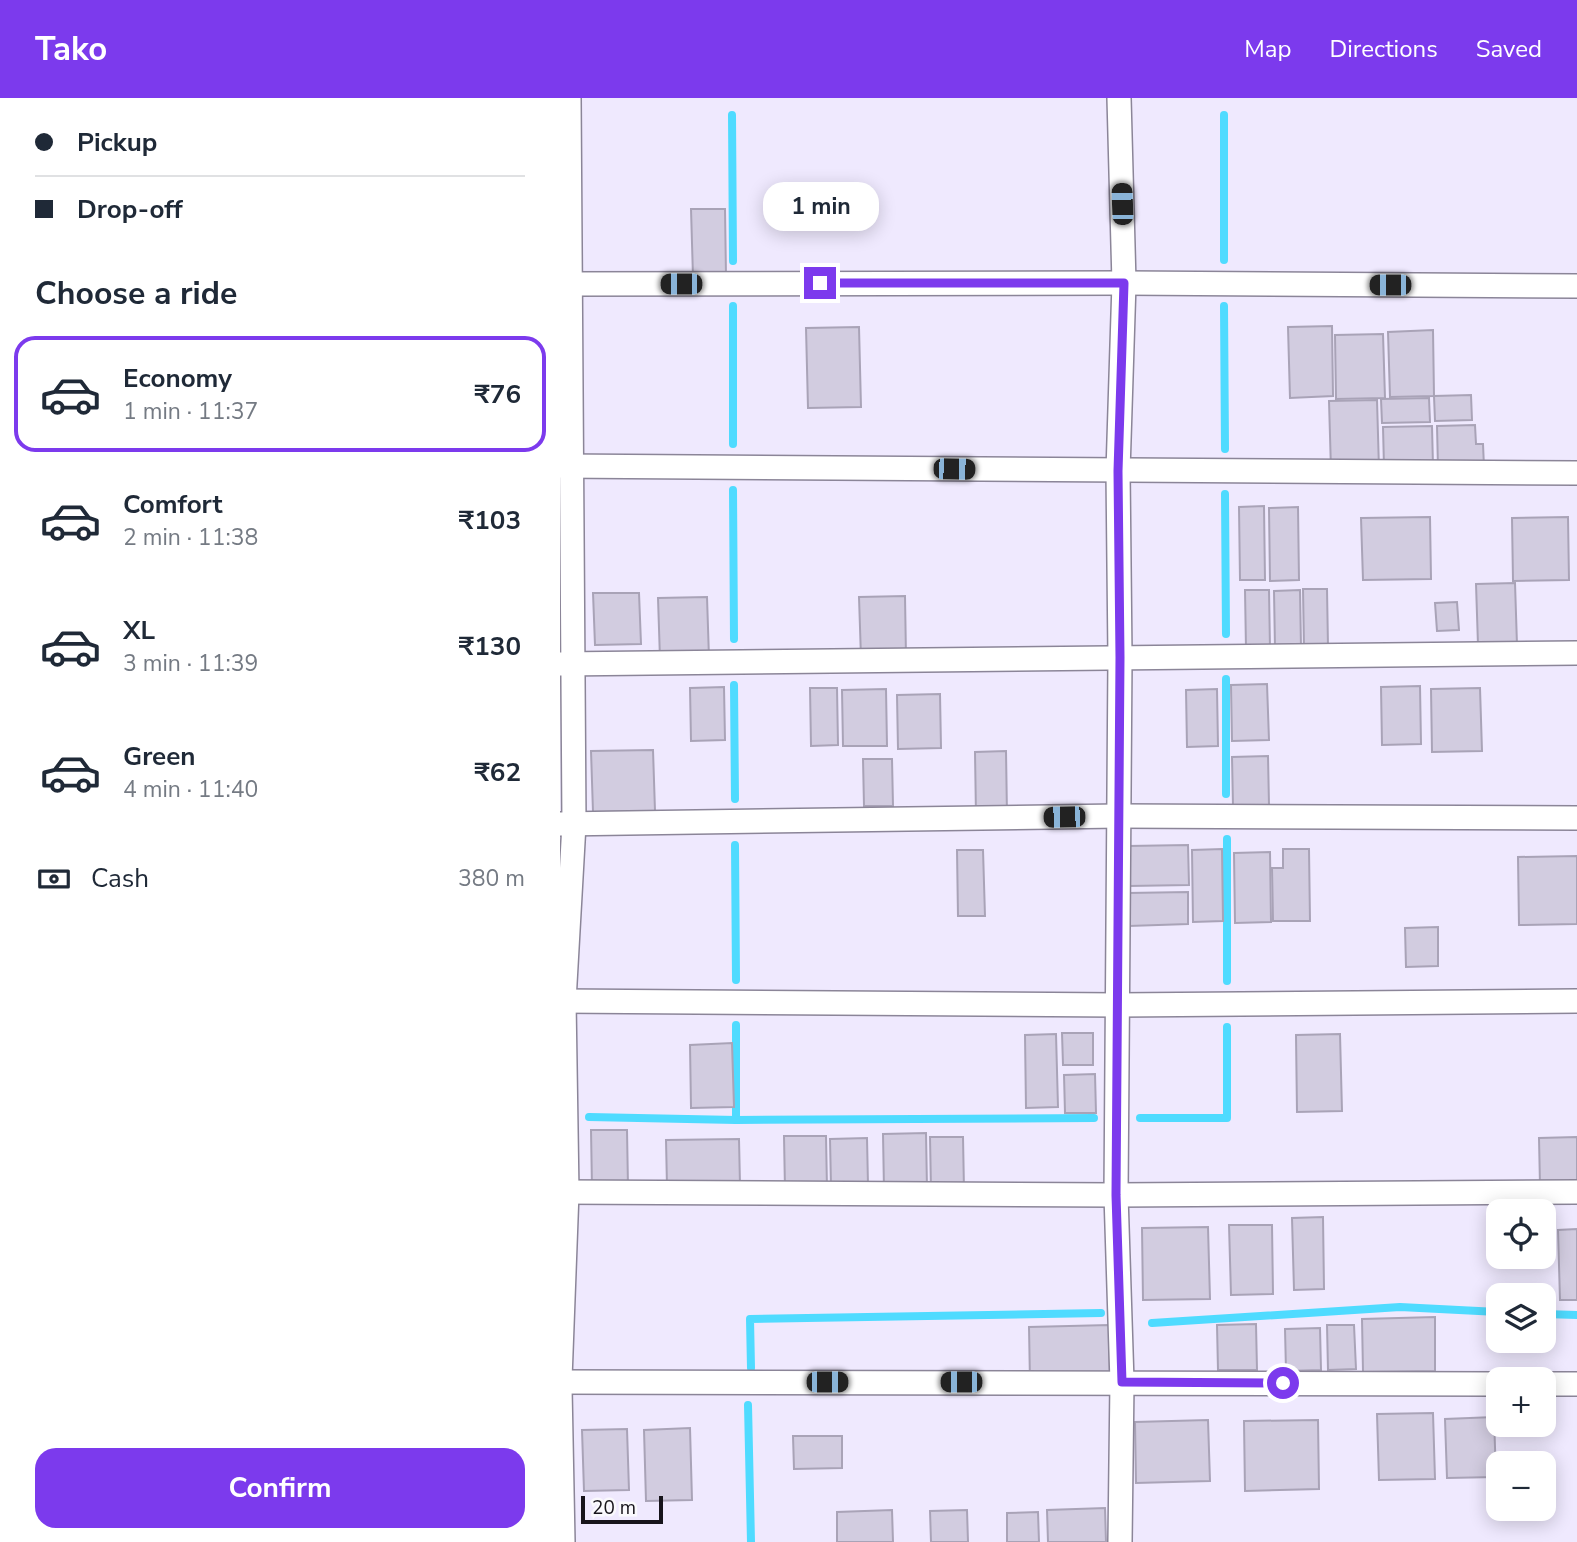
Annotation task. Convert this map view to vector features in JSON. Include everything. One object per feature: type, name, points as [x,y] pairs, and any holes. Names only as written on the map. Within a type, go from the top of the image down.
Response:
[{"type":"street","points":[[569,98],[565,284],[567,824],[562,1001],[564,1192],[560,1380],[1486,1384]]},
{"type":"street","points":[[1119,98],[1124,283],[1118,471],[1120,657],[1116,1195],[1122,1382],[1120,1542]]},
{"type":"street","points":[[565,284],[1124,283],[1577,286]]},
{"type":"street","points":[[566,466],[1577,473]]},
{"type":"street","points":[[566,664],[1577,653]]},
{"type":"street","points":[[567,824],[1119,816],[1577,818]]},
{"type":"street","points":[[562,1001],[1118,1005],[1577,1001]]},
{"type":"street","points":[[564,1192],[1116,1195],[1577,1192]]},
{"type":"street","points":[[1556,1384],[1577,1384]]},
{"type":"street","points":[[560,1388],[563,1542]]},
{"type":"building","points":[[691,209],[725,209],[726,276],[693,277]]},
{"type":"building","points":[[1332,326],[1333,396],[1290,398],[1288,327]]},
{"type":"building","points":[[859,327],[861,407],[808,408],[806,328]]},
{"type":"building","points":[[1433,330],[1434,396],[1390,397],[1388,332]]},
{"type":"building","points":[[1383,334],[1385,398],[1336,399],[1335,335]]},
{"type":"building","points":[[1471,395],[1472,420],[1435,421],[1434,396]]},
{"type":"building","points":[[1429,398],[1430,422],[1382,423],[1381,399]]},
{"type":"building","points":[[1377,400],[1379,469],[1331,470],[1329,401]]},
{"type":"building","points":[[1475,425],[1476,444],[1483,444],[1484,467],[1438,468],[1437,426]]},
{"type":"building","points":[[1432,426],[1433,466],[1384,467],[1383,427]]},
{"type":"building","points":[[1264,506],[1265,580],[1240,580],[1239,507]]},
{"type":"building","points":[[1298,507],[1299,580],[1270,581],[1269,508]]},
{"type":"building","points":[[1430,517],[1431,579],[1363,580],[1361,518]]},
{"type":"building","points":[[1568,517],[1569,580],[1513,581],[1512,518]]},
{"type":"building","points":[[1515,583],[1517,645],[1478,645],[1476,584]]},
{"type":"building","points":[[1303,589],[1327,589],[1328,647],[1304,648]]},
{"type":"building","points":[[1245,590],[1269,590],[1270,649],[1246,649]]},
{"type":"building","points":[[1300,590],[1301,648],[1275,649],[1274,591]]},
{"type":"building","points":[[593,593],[639,593],[641,644],[595,645]]},
{"type":"building","points":[[905,596],[906,657],[861,658],[859,597]]},
{"type":"building","points":[[707,597],[709,658],[660,659],[658,598]]},
{"type":"building","points":[[1457,602],[1459,630],[1437,631],[1435,603]]},
{"type":"building","points":[[1267,684],[1269,740],[1232,741],[1231,685]]},
{"type":"building","points":[[1420,686],[1421,744],[1382,745],[1381,687]]},
{"type":"building","points":[[724,687],[725,740],[691,741],[690,688]]},
{"type":"building","points":[[810,688],[837,688],[838,745],[811,746]]},
{"type":"building","points":[[1480,688],[1482,751],[1432,752],[1431,689]]},
{"type":"building","points":[[886,689],[887,746],[843,746],[842,690]]},
{"type":"building","points":[[1217,689],[1218,746],[1187,747],[1186,690]]},
{"type":"building","points":[[940,694],[941,748],[898,749],[897,695]]},
{"type":"building","points":[[653,750],[655,811],[593,812],[591,751]]},
{"type":"building","points":[[1006,751],[1007,815],[976,816],[975,752]]},
{"type":"building","points":[[1268,756],[1269,805],[1233,806],[1232,757]]},
{"type":"building","points":[[863,759],[892,759],[893,806],[864,806]]},
{"type":"building","points":[[1188,845],[1189,885],[1129,886],[1128,846]]},
{"type":"building","points":[[1222,849],[1223,921],[1193,922],[1192,850]]},
{"type":"building","points":[[1283,849],[1309,849],[1310,921],[1273,921],[1272,868],[1283,868]]},
{"type":"building","points":[[957,850],[983,850],[985,916],[958,916]]},
{"type":"building","points":[[1270,852],[1271,922],[1235,923],[1234,853]]},
{"type":"building","points":[[1577,856],[1577,924],[1519,925],[1518,857]]},
{"type":"building","points":[[1188,892],[1188,924],[1129,926],[1128,893]]},
{"type":"building","points":[[1438,927],[1438,966],[1406,967],[1405,928]]},
{"type":"building","points":[[1062,1033],[1093,1033],[1093,1065],[1063,1065]]},
{"type":"building","points":[[1056,1034],[1058,1107],[1026,1108],[1025,1035]]},
{"type":"building","points":[[1340,1034],[1342,1111],[1297,1112],[1296,1035]]},
{"type":"building","points":[[732,1043],[734,1107],[691,1108],[690,1045]]},
{"type":"building","points":[[1095,1074],[1096,1113],[1065,1113],[1064,1075]]},
{"type":"building","points":[[591,1130],[627,1130],[628,1187],[592,1188]]},
{"type":"building","points":[[926,1133],[927,1189],[884,1190],[883,1134]]},
{"type":"building","points":[[784,1136],[826,1136],[827,1189],[785,1190]]},
{"type":"building","points":[[930,1137],[963,1137],[964,1190],[931,1190]]},
{"type":"building","points":[[1577,1137],[1577,1184],[1540,1185],[1539,1138]]},
{"type":"building","points":[[867,1138],[868,1185],[831,1186],[830,1139]]},
{"type":"building","points":[[739,1139],[740,1185],[667,1186],[666,1140]]},
{"type":"building","points":[[1323,1217],[1324,1289],[1294,1290],[1292,1218]]},
{"type":"building","points":[[1229,1225],[1272,1225],[1273,1294],[1231,1295]]},
{"type":"building","points":[[1208,1227],[1210,1299],[1143,1300],[1142,1228]]},
{"type":"building","points":[[1577,1229],[1577,1300],[1560,1300],[1558,1230]]},
{"type":"building","points":[[1435,1317],[1435,1371],[1363,1372],[1362,1319]]},
{"type":"building","points":[[1256,1324],[1257,1370],[1218,1370],[1217,1325]]},
{"type":"building","points":[[1109,1325],[1110,1380],[1030,1382],[1029,1327]]},
{"type":"building","points":[[1327,1325],[1354,1325],[1356,1369],[1328,1370]]},
{"type":"building","points":[[1320,1328],[1321,1370],[1286,1371],[1285,1329]]},
{"type":"building","points":[[1433,1413],[1435,1479],[1379,1480],[1377,1414]]},
{"type":"building","points":[[1486,1417],[1486,1437],[1495,1437],[1495,1451],[1486,1451],[1486,1477],[1447,1478],[1445,1419]]},
{"type":"building","points":[[1208,1420],[1210,1481],[1136,1483],[1135,1422]]},
{"type":"building","points":[[1318,1420],[1319,1489],[1245,1491],[1244,1421]]},
{"type":"building","points":[[690,1428],[692,1500],[646,1501],[644,1430]]},
{"type":"building","points":[[627,1429],[629,1490],[584,1491],[582,1430]]},
{"type":"building","points":[[793,1436],[842,1436],[842,1468],[794,1469]]},
{"type":"building","points":[[1105,1508],[1106,1542],[1048,1542],[1047,1510]]},
{"type":"building","points":[[892,1510],[893,1542],[837,1542],[837,1512]]},
{"type":"building","points":[[967,1510],[968,1542],[931,1542],[930,1511]]},
{"type":"building","points":[[1038,1512],[1039,1542],[1007,1542],[1007,1513]]},
{"type":"waterway","points":[[732,115],[733,261]]},
{"type":"waterway","points":[[1224,115],[1224,260]]},
{"type":"waterway","points":[[733,306],[733,444]]},
{"type":"waterway","points":[[1224,306],[1225,449]]},
{"type":"waterway","points":[[733,490],[734,639]]},
{"type":"waterway","points":[[1225,494],[1226,634]]},
{"type":"waterway","points":[[1226,679],[1226,794]]},
{"type":"waterway","points":[[734,685],[735,799]]},
{"type":"waterway","points":[[1227,839],[1227,981]]},
{"type":"waterway","points":[[735,845],[736,980]]},
{"type":"waterway","points":[[736,1025],[736,1120],[1094,1118]]},
{"type":"waterway","points":[[1140,1118],[1227,1118],[1227,1027]]},
{"type":"waterway","points":[[589,1117],[736,1120]]},
{"type":"waterway","points":[[1152,1323],[1400,1307],[1486,1311]]},
{"type":"waterway","points":[[751,1368],[750,1319],[1101,1313]]},
{"type":"waterway","points":[[1556,1314],[1577,1315]]},
{"type":"waterway","points":[[748,1405],[751,1542]]},
{"type":"route","points":[[820,283],[1124,283],[1118,471],[1120,657],[1116,1195],[1122,1382],[1283,1383]]}]
